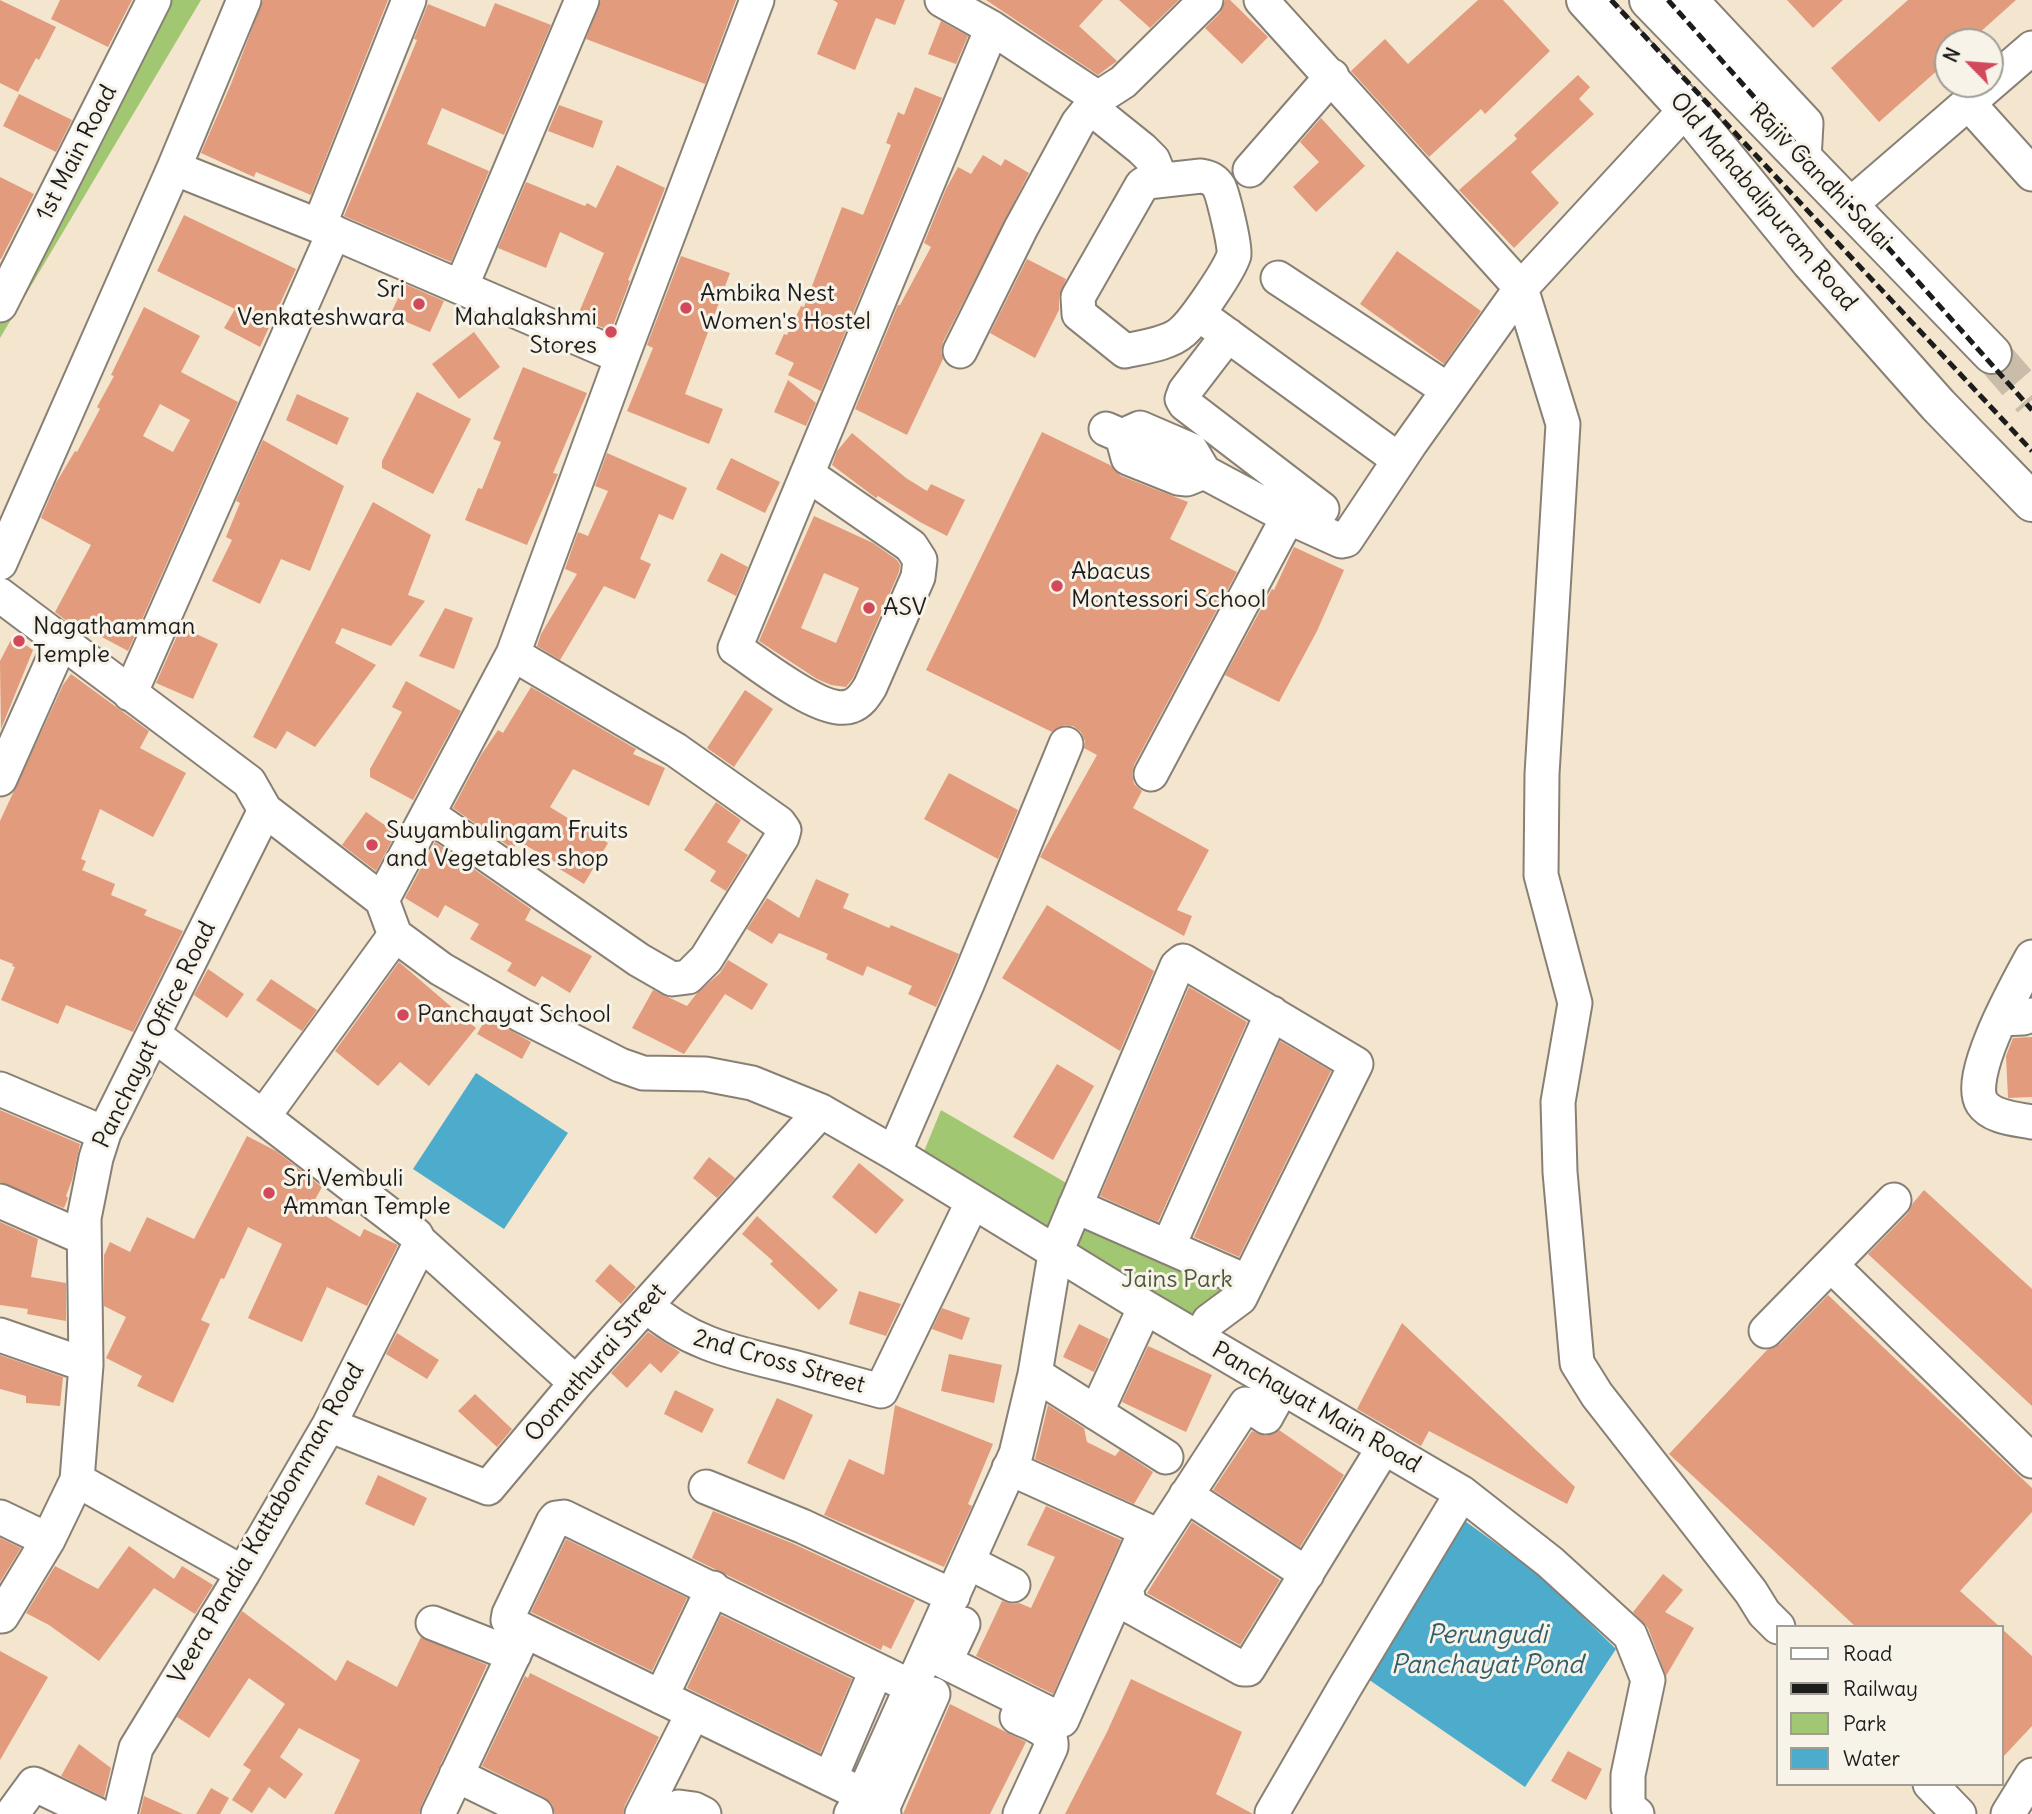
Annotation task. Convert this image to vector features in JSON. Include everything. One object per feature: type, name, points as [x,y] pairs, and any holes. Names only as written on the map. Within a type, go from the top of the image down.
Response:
[{"type":"main road","name":"Old Mahabalipuram Road","points":[[1586,0],[1686,109]]},
{"type":"main road","name":"Rajiv Gandhi Salai","points":[[1649,0],[1992,354]]},
{"type":"main road","points":[[1686,109],[1811,262],[1938,405],[2032,502]]},
{"type":"street","name":"1st Main Road","points":[[0,305],[154,0]]},
{"type":"street","points":[[0,563],[174,168],[244,0]]},
{"type":"street","points":[[130,694],[327,229],[409,0]]},
{"type":"street","points":[[461,287],[582,0]]},
{"type":"street","points":[[382,900],[513,654],[757,0]]},
{"type":"street","points":[[942,0],[988,16],[1095,103],[1153,160],[1161,180]]},
{"type":"street","points":[[960,351],[1021,228],[1078,124],[1095,103],[1123,82],[1206,0]]},
{"type":"street","points":[[1261,0],[1521,288],[1563,424],[1542,774],[1541,875],[1575,1003],[1558,1102],[1560,1172],[1577,1363],[1597,1395],[1776,1626]]},
{"type":"street","points":[[1691,0],[1806,123],[1804,160]]},
{"type":"street","points":[[816,481],[911,546],[920,560],[918,577],[870,687],[860,701],[848,708],[816,702],[742,653],[816,481],[988,16]]},
{"type":"street","points":[[1849,206],[2032,48]]},
{"type":"street","points":[[1250,170],[1332,76]]},
{"type":"street","points":[[1969,104],[2032,174]]},
{"type":"street","points":[[1114,432],[1128,458],[1178,478],[1215,477],[1288,517],[1341,541],[1346,540],[1521,288],[1686,109]]},
{"type":"street","points":[[174,168],[327,229],[622,357]]},
{"type":"street","points":[[1201,176],[1210,178],[1218,185],[1235,247],[1234,254],[1198,313],[1182,332],[1173,338],[1125,351],[1079,314],[1078,297],[1142,185],[1147,182],[1201,176]]},
{"type":"street","points":[[1278,278],[1448,390]]},
{"type":"street","points":[[1198,313],[1399,460]]},
{"type":"street","points":[[1227,335],[1185,391],[1182,399],[1322,509]]},
{"type":"street","points":[[1151,774],[1288,517]]},
{"type":"street","points":[[0,595],[249,782],[265,810],[382,900],[395,935],[263,1118]]},
{"type":"street","points":[[0,779],[61,642]]},
{"type":"street","points":[[428,814],[639,960],[672,979],[688,977],[706,958],[782,837],[783,830],[779,823],[676,750],[513,654]]},
{"type":"street","points":[[894,1153],[1066,744]]},
{"type":"street","name":"Panchayat Office Road","points":[[0,1615],[2,1616],[48,1540],[77,1480],[86,1365],[84,1218],[104,1133],[265,810]]},
{"type":"street","name":"Panchayat Main Road","points":[[395,935],[441,969],[521,1015],[620,1065],[643,1073],[705,1074],[752,1083],[821,1111],[894,1153],[1055,1254],[1462,1493],[1550,1562],[1630,1634],[1648,1680],[1628,1775],[1628,1807],[1637,1814]]},
{"type":"street","points":[[2032,957],[2016,1017],[1993,1034],[1979,1093],[1982,1103],[2002,1116],[2032,1122]]},
{"type":"street","points":[[1009,1468],[1146,1530],[1062,1720],[946,1662],[989,1573],[1009,1468],[1016,1454],[1035,1374],[1055,1254],[1177,966],[1182,961],[1195,966],[1356,1064],[1240,1298],[1209,1321],[1199,1339]]},
{"type":"street","points":[[1168,1247],[1272,1013]]},
{"type":"street","points":[[154,1035],[417,1238],[576,1383]]},
{"type":"street","points":[[0,1089],[104,1133]]},
{"type":"street","name":"Oomathurai Street","points":[[329,1425],[488,1488],[576,1383],[821,1111]]},
{"type":"street","points":[[1766,1331],[1894,1200]]},
{"type":"street","points":[[0,1201],[84,1238]]},
{"type":"street","name":"2nd Cross Street","points":[[646,1305],[679,1331],[703,1342],[881,1391],[972,1203]]},
{"type":"street","points":[[1075,1206],[1248,1282]]},
{"type":"street","name":"Veera Pandia Kattabomman Road","points":[[120,1814],[135,1748],[243,1573],[329,1425],[411,1262],[417,1238]]},
{"type":"street","points":[[1831,1265],[2032,1461]]},
{"type":"street","points":[[1096,1413],[1145,1307]]},
{"type":"street","points":[[0,1335],[86,1365]]},
{"type":"street","points":[[1035,1374],[1166,1457]]},
{"type":"street","points":[[1282,1388],[1266,1416],[1246,1404],[1126,1588],[1130,1606],[1243,1669],[1248,1669],[1384,1447]]},
{"type":"street","points":[[77,1480],[243,1573]]},
{"type":"street","points":[[706,1488],[802,1526],[953,1596]]},
{"type":"street","points":[[1272,1813],[1462,1493]]},
{"type":"street","points":[[1186,1495],[1307,1574]]},
{"type":"street","points":[[0,1517],[48,1540]]},
{"type":"street","points":[[438,1814],[519,1643],[513,1625],[508,1620],[509,1614],[556,1518],[564,1517],[912,1687]]},
{"type":"street","points":[[897,1747],[912,1687],[953,1596],[989,1573]]},
{"type":"street","points":[[662,1697],[713,1588]]},
{"type":"street","points":[[433,1623],[519,1643],[662,1697],[830,1779],[866,1803],[897,1747],[942,1678],[1048,1733],[1052,1738],[1051,1747],[1020,1814]]},
{"type":"street","points":[[830,1779],[876,1671]]},
{"type":"street","points":[[642,1814],[693,1713]]},
{"type":"street","points":[[456,1775],[536,1814]]},
{"type":"street","points":[[2008,1814],[2032,1775]]},
{"type":"street","points":[[12,1814],[34,1784],[96,1814]]},
{"type":"street","points":[[1932,1786],[1959,1814]]},
{"type":"street","points":[[670,1814],[679,1807],[694,1809],[704,1814]]},
{"type":"green space","points":[[160,0],[201,0],[0,338],[0,311]]},
{"type":"green space","name":"Jains Park","points":[[941,1110],[1238,1283],[1213,1332],[920,1161]]},
{"type":"water","points":[[476,1073],[568,1133],[504,1229],[413,1169]]},
{"type":"water","name":"Perungudi Panchayat Pond","points":[[1458,1516],[1541,1576],[1616,1649],[1525,1787],[1365,1677]]},
{"type":"building","points":[[0,0],[56,27],[18,92],[0,83]]},
{"type":"building","points":[[60,0],[132,0],[108,47],[51,19]]},
{"type":"building","points":[[263,0],[388,0],[311,195],[256,172],[254,177],[201,153]]},
{"type":"building","points":[[601,0],[736,0],[705,84],[586,39]]},
{"type":"building","points":[[833,0],[905,0],[895,25],[876,18],[855,70],[817,54],[838,3]]},
{"type":"building","points":[[986,0],[1103,0],[1079,26],[1117,61],[1098,75]]},
{"type":"building","points":[[1119,0],[1179,0],[1150,28]]},
{"type":"building","points":[[1225,0],[1230,0],[1268,37],[1242,64],[1205,28],[1220,13]]},
{"type":"building","points":[[1478,0],[1503,0],[1550,51],[1485,114],[1481,109],[1429,157],[1351,71],[1385,39],[1408,64]]},
{"type":"building","points":[[1787,0],[1843,0],[1813,28]]},
{"type":"building","points":[[1908,0],[2016,0],[1985,28],[1934,28],[1934,73],[1879,122],[1831,68]]},
{"type":"building","points":[[495,3],[551,25],[504,135],[442,108],[427,144],[489,171],[451,262],[344,216],[417,40],[414,39],[428,4],[485,27]]},
{"type":"building","points":[[941,21],[968,36],[956,64],[928,54]]},
{"type":"building","points":[[1578,75],[1590,87],[1579,99],[1594,114],[1531,172],[1559,203],[1514,248],[1459,190],[1517,139],[1514,135]]},
{"type":"building","points":[[915,87],[942,98],[821,391],[788,375],[794,363],[775,354],[801,306],[804,307],[842,207],[863,215],[891,145],[886,143],[898,112],[904,115]]},
{"type":"building","points":[[19,94],[72,120],[56,152],[3,126]]},
{"type":"building","points":[[559,105],[603,121],[593,148],[548,131]]},
{"type":"building","points":[[1321,118],[1365,166],[1316,212],[1293,187],[1319,162],[1300,142]]},
{"type":"building","points":[[983,155],[1001,166],[1005,159],[1029,173],[943,342],[943,359],[907,435],[855,409],[898,305],[931,247],[924,243],[946,189],[958,167],[971,174]]},
{"type":"building","points":[[617,165],[665,188],[628,280],[630,281],[611,331],[577,317],[604,253],[560,232],[546,268],[498,248],[526,182],[596,208]]},
{"type":"building","points":[[0,177],[34,194],[1,259],[0,259]]},
{"type":"building","points":[[184,215],[296,269],[260,347],[224,328],[235,309],[157,271]]},
{"type":"building","points":[[1397,251],[1481,311],[1444,364],[1360,304]]},
{"type":"building","points":[[681,256],[730,273],[685,394],[723,409],[709,444],[627,411],[653,348],[647,345]]},
{"type":"building","points":[[1027,259],[1066,279],[1059,297],[1059,310],[1035,358],[990,333]]},
{"type":"building","name":"Sri Venkateshwara","points":[[405,284],[444,301],[430,332],[390,315]]},
{"type":"building","points":[[144,307],[200,336],[181,372],[238,402],[128,651],[87,629],[84,634],[55,612],[91,545],[41,518],[56,483],[75,451],[77,452],[100,409],[97,407],[114,376],[111,375]],"holes":[[[160,404],[190,420],[173,452],[143,436]]]},
{"type":"building","points":[[474,332],[500,367],[459,399],[432,364]]},
{"type":"building","points":[[523,367],[587,393],[553,473],[558,474],[527,545],[465,520],[478,488],[482,489],[501,442],[493,439]]},
{"type":"building","points":[[788,380],[816,403],[806,426],[774,412]]},
{"type":"building","points":[[417,392],[471,419],[433,494],[382,468],[382,461]]},
{"type":"building","points":[[297,394],[349,418],[337,445],[286,420]]},
{"type":"building","points":[[1042,432],[1110,465],[1121,476],[1188,502],[1170,539],[1237,572],[1134,765],[1132,774],[1134,784],[1142,791],[1133,808],[1209,850],[1177,910],[1192,916],[1184,936],[1040,857],[1097,755],[1084,748],[1085,741],[1081,732],[1073,726],[1064,725],[1052,732],[926,670]]},
{"type":"building","points":[[852,433],[906,478],[927,491],[931,484],[965,500],[947,536],[878,496],[876,498],[832,465],[837,451]]},
{"type":"building","points":[[263,440],[344,486],[310,571],[281,559],[260,604],[212,581],[232,540],[226,537],[240,503],[236,501]]},
{"type":"building","points":[[607,453],[687,488],[673,520],[659,514],[640,559],[651,564],[635,599],[604,586],[560,660],[537,646],[541,634],[577,574],[565,569],[578,532],[588,536],[608,491],[595,486]]},
{"type":"building","points":[[731,458],[780,482],[765,513],[716,489]]},
{"type":"building","points":[[373,502],[431,535],[408,595],[425,601],[391,646],[342,628],[335,643],[376,665],[315,747],[287,731],[276,749],[253,737]]},
{"type":"building","name":"ASV","points":[[814,516],[873,543],[900,565],[853,678],[846,687],[817,679],[759,641]],"holes":[[[824,573],[859,588],[836,643],[801,628]]]},
{"type":"building","points":[[1294,547],[1344,570],[1317,631],[1279,702],[1225,675],[1272,589],[1274,590]]},
{"type":"building","points":[[721,553],[748,567],[736,596],[707,581]]},
{"type":"building","points":[[445,608],[473,618],[454,669],[419,656]]},
{"type":"building","points":[[181,627],[218,644],[193,699],[156,683]]},
{"type":"building","points":[[13,636],[33,650],[1,729],[0,661]]},
{"type":"building","points":[[71,674],[149,731],[140,748],[186,773],[153,837],[100,809],[81,859],[86,861],[82,870],[115,884],[111,895],[147,910],[144,915],[183,931],[133,1032],[66,1005],[58,1024],[1,1000],[15,967],[0,959],[0,821],[63,685]]},
{"type":"building","points":[[406,681],[461,711],[413,800],[370,777],[370,769],[402,712],[392,707]]},
{"type":"building","points":[[531,687],[636,749],[633,754],[665,768],[649,806],[573,769],[550,807],[608,843],[584,884],[558,868],[560,865],[518,841],[513,849],[453,808],[481,755],[498,730],[503,733]]},
{"type":"building","points":[[745,690],[773,709],[734,767],[707,748]]},
{"type":"building","points":[[949,773],[1018,810],[998,859],[924,819]]},
{"type":"building","points":[[716,802],[741,820],[727,842],[748,855],[726,891],[710,881],[716,871],[684,850]]},
{"type":"building","name":"Suyambulingam Fruits and Vegetables shop","points":[[366,812],[396,833],[376,871],[342,845]]},
{"type":"building","points":[[435,842],[531,909],[525,920],[592,956],[570,993],[542,976],[535,987],[507,971],[512,963],[470,939],[479,924],[445,905],[438,918],[405,898]]},
{"type":"building","points":[[816,879],[849,894],[843,908],[959,954],[936,1007],[908,994],[912,986],[867,966],[863,976],[826,959],[828,954],[779,933],[772,944],[747,929],[767,898],[799,918]]},
{"type":"building","points":[[1047,905],[1154,971],[1120,1051],[1002,978]]},
{"type":"building","points":[[728,960],[768,984],[752,1010],[725,994],[684,1054],[632,1028],[653,990],[687,1006],[697,993],[720,973]]},
{"type":"building","name":"Panchayat School","points":[[399,962],[476,1028],[429,1086],[400,1062],[378,1086],[335,1051]]},
{"type":"building","points":[[208,969],[244,994],[227,1018],[194,995]]},
{"type":"building","points":[[271,979],[317,1010],[302,1031],[256,1000]]},
{"type":"building","points":[[1189,987],[1247,1022],[1158,1222],[1100,1196]]},
{"type":"building","points":[[487,1017],[531,1042],[522,1059],[477,1034]]},
{"type":"building","points":[[2032,1037],[2032,1097],[2008,1098],[2006,1056],[2013,1038]]},
{"type":"building","points":[[1280,1041],[1331,1071],[1239,1257],[1194,1237]]},
{"type":"building","points":[[1057,1064],[1094,1086],[1053,1160],[1013,1137]]},
{"type":"building","points":[[0,1110],[80,1144],[64,1208],[0,1182]]},
{"type":"building","points":[[247,1136],[276,1151],[322,1187],[311,1207],[360,1237],[364,1229],[398,1245],[367,1306],[327,1287],[302,1342],[248,1318],[282,1244],[248,1227],[201,1320],[210,1324],[173,1403],[137,1386],[142,1376],[106,1358],[126,1317],[104,1306],[104,1255],[110,1242],[130,1252],[147,1217],[194,1239]]},
{"type":"building","points":[[709,1157],[735,1178],[717,1198],[693,1178]]},
{"type":"building","points":[[859,1163],[904,1200],[876,1234],[832,1197]]},
{"type":"building","points":[[1924,1190],[2032,1289],[2032,1406],[1868,1254],[1908,1213]]},
{"type":"building","points":[[757,1216],[838,1290],[819,1310],[770,1264],[773,1261],[742,1234]]},
{"type":"building","points":[[0,1222],[38,1239],[31,1277],[66,1283],[66,1321],[27,1314],[28,1309],[0,1305]]},
{"type":"building","points":[[610,1264],[636,1287],[621,1304],[595,1281]]},
{"type":"building","points":[[859,1291],[901,1304],[886,1336],[849,1324]]},
{"type":"building","points":[[1828,1295],[2032,1488],[2032,1512],[1960,1591],[1998,1625],[1854,1625],[1669,1454],[1767,1350],[1780,1344]]},
{"type":"building","points":[[942,1308],[970,1318],[962,1340],[932,1329]]},
{"type":"building","points":[[1402,1323],[1575,1487],[1567,1504],[1429,1431],[1421,1446],[1357,1409]]},
{"type":"building","points":[[1079,1324],[1109,1339],[1094,1372],[1063,1357]]},
{"type":"building","points":[[648,1332],[680,1352],[661,1373],[650,1363],[627,1388],[611,1373]]},
{"type":"building","points":[[397,1333],[439,1360],[427,1379],[386,1354]]},
{"type":"building","points":[[1148,1346],[1212,1375],[1186,1432],[1122,1402]]},
{"type":"building","points":[[949,1354],[1002,1365],[994,1403],[941,1391]]},
{"type":"building","points":[[0,1355],[63,1377],[60,1406],[26,1403],[26,1396],[0,1389]]},
{"type":"building","points":[[675,1390],[714,1409],[702,1433],[664,1414]]},
{"type":"building","points":[[475,1394],[512,1429],[497,1447],[458,1411]]},
{"type":"building","points":[[777,1398],[813,1415],[784,1480],[747,1463]]},
{"type":"building","points":[[895,1405],[993,1444],[968,1504],[972,1506],[944,1567],[824,1515],[849,1459],[884,1475]]},
{"type":"building","points":[[1048,1405],[1084,1428],[1087,1442],[1115,1456],[1120,1450],[1153,1472],[1134,1504],[1035,1459]]},
{"type":"building","points":[[1279,1430],[1344,1475],[1300,1547],[1213,1490],[1252,1431],[1266,1436]]},
{"type":"building","points":[[378,1475],[427,1498],[414,1526],[365,1504]]},
{"type":"building","points":[[1046,1506],[1121,1540],[1053,1694],[976,1656],[1002,1601],[1031,1608],[1055,1557],[1027,1545]]},
{"type":"building","points":[[713,1511],[794,1544],[915,1600],[891,1649],[883,1645],[881,1650],[692,1558]]},
{"type":"building","points":[[1192,1522],[1280,1580],[1240,1645],[1147,1593]]},
{"type":"building","points":[[0,1538],[21,1548],[0,1582]]},
{"type":"building","points":[[566,1539],[687,1598],[652,1671],[531,1612]]},
{"type":"building","points":[[129,1546],[174,1579],[182,1566],[213,1585],[195,1614],[154,1588],[99,1661],[49,1625],[26,1613],[55,1566],[98,1589]]},
{"type":"building","points":[[1663,1574],[1683,1590],[1665,1612],[1694,1628],[1666,1676],[1648,1628],[1633,1612]]},
{"type":"building","points":[[242,1611],[336,1681],[347,1660],[397,1687],[421,1637],[487,1665],[419,1814],[334,1814],[360,1760],[299,1728],[280,1757],[303,1774],[285,1799],[269,1787],[252,1813],[232,1800],[251,1770],[243,1765],[285,1704],[249,1678],[209,1738],[177,1717]]},
{"type":"building","points":[[721,1615],[852,1679],[820,1753],[687,1688]]},
{"type":"building","points":[[2004,1631],[2032,1656],[2032,1726],[2004,1756]]},
{"type":"building","points":[[0,1651],[48,1677],[0,1760]]},
{"type":"building","points":[[530,1673],[659,1737],[623,1814],[555,1814],[552,1804],[544,1797],[482,1766],[525,1676],[528,1678]]},
{"type":"building","points":[[1131,1679],[1242,1732],[1216,1794],[1253,1814],[1065,1814]]},
{"type":"building","points":[[950,1704],[1026,1742],[990,1814],[903,1814]]},
{"type":"building","points":[[79,1744],[111,1768],[104,1797],[61,1776]]},
{"type":"building","points":[[1568,1751],[1602,1769],[1586,1800],[1551,1781]]},
{"type":"building","points":[[211,1788],[229,1798],[220,1814],[196,1814]]},
{"type":"building","points":[[144,1796],[183,1814],[140,1814]]},
{"type":"tunnel","points":[[1992,354],[2032,400]]},
{"type":"railway","points":[[1611,0],[2032,451]]},
{"type":"railway","points":[[1668,0],[2032,410]]},
{"type":"place","name":"Sri Venkateshwara","points":[[419,304]]},
{"type":"place","name":"Ambika Nest Women's Hostel","points":[[686,308]]},
{"type":"place","name":"Mahalakshmi Stores","points":[[611,332]]},
{"type":"place","name":"Abacus Montessori School","points":[[1057,586]]},
{"type":"place","name":"ASV","points":[[869,608]]},
{"type":"place","name":"Nagathamman Temple","points":[[19,641]]},
{"type":"place","name":"Suyambulingam Fruits and Vegetables shop","points":[[372,845]]},
{"type":"place","name":"Panchayat School","points":[[403,1015]]},
{"type":"place","name":"Sri Vembuli Amman Temple","points":[[269,1193]]}]
